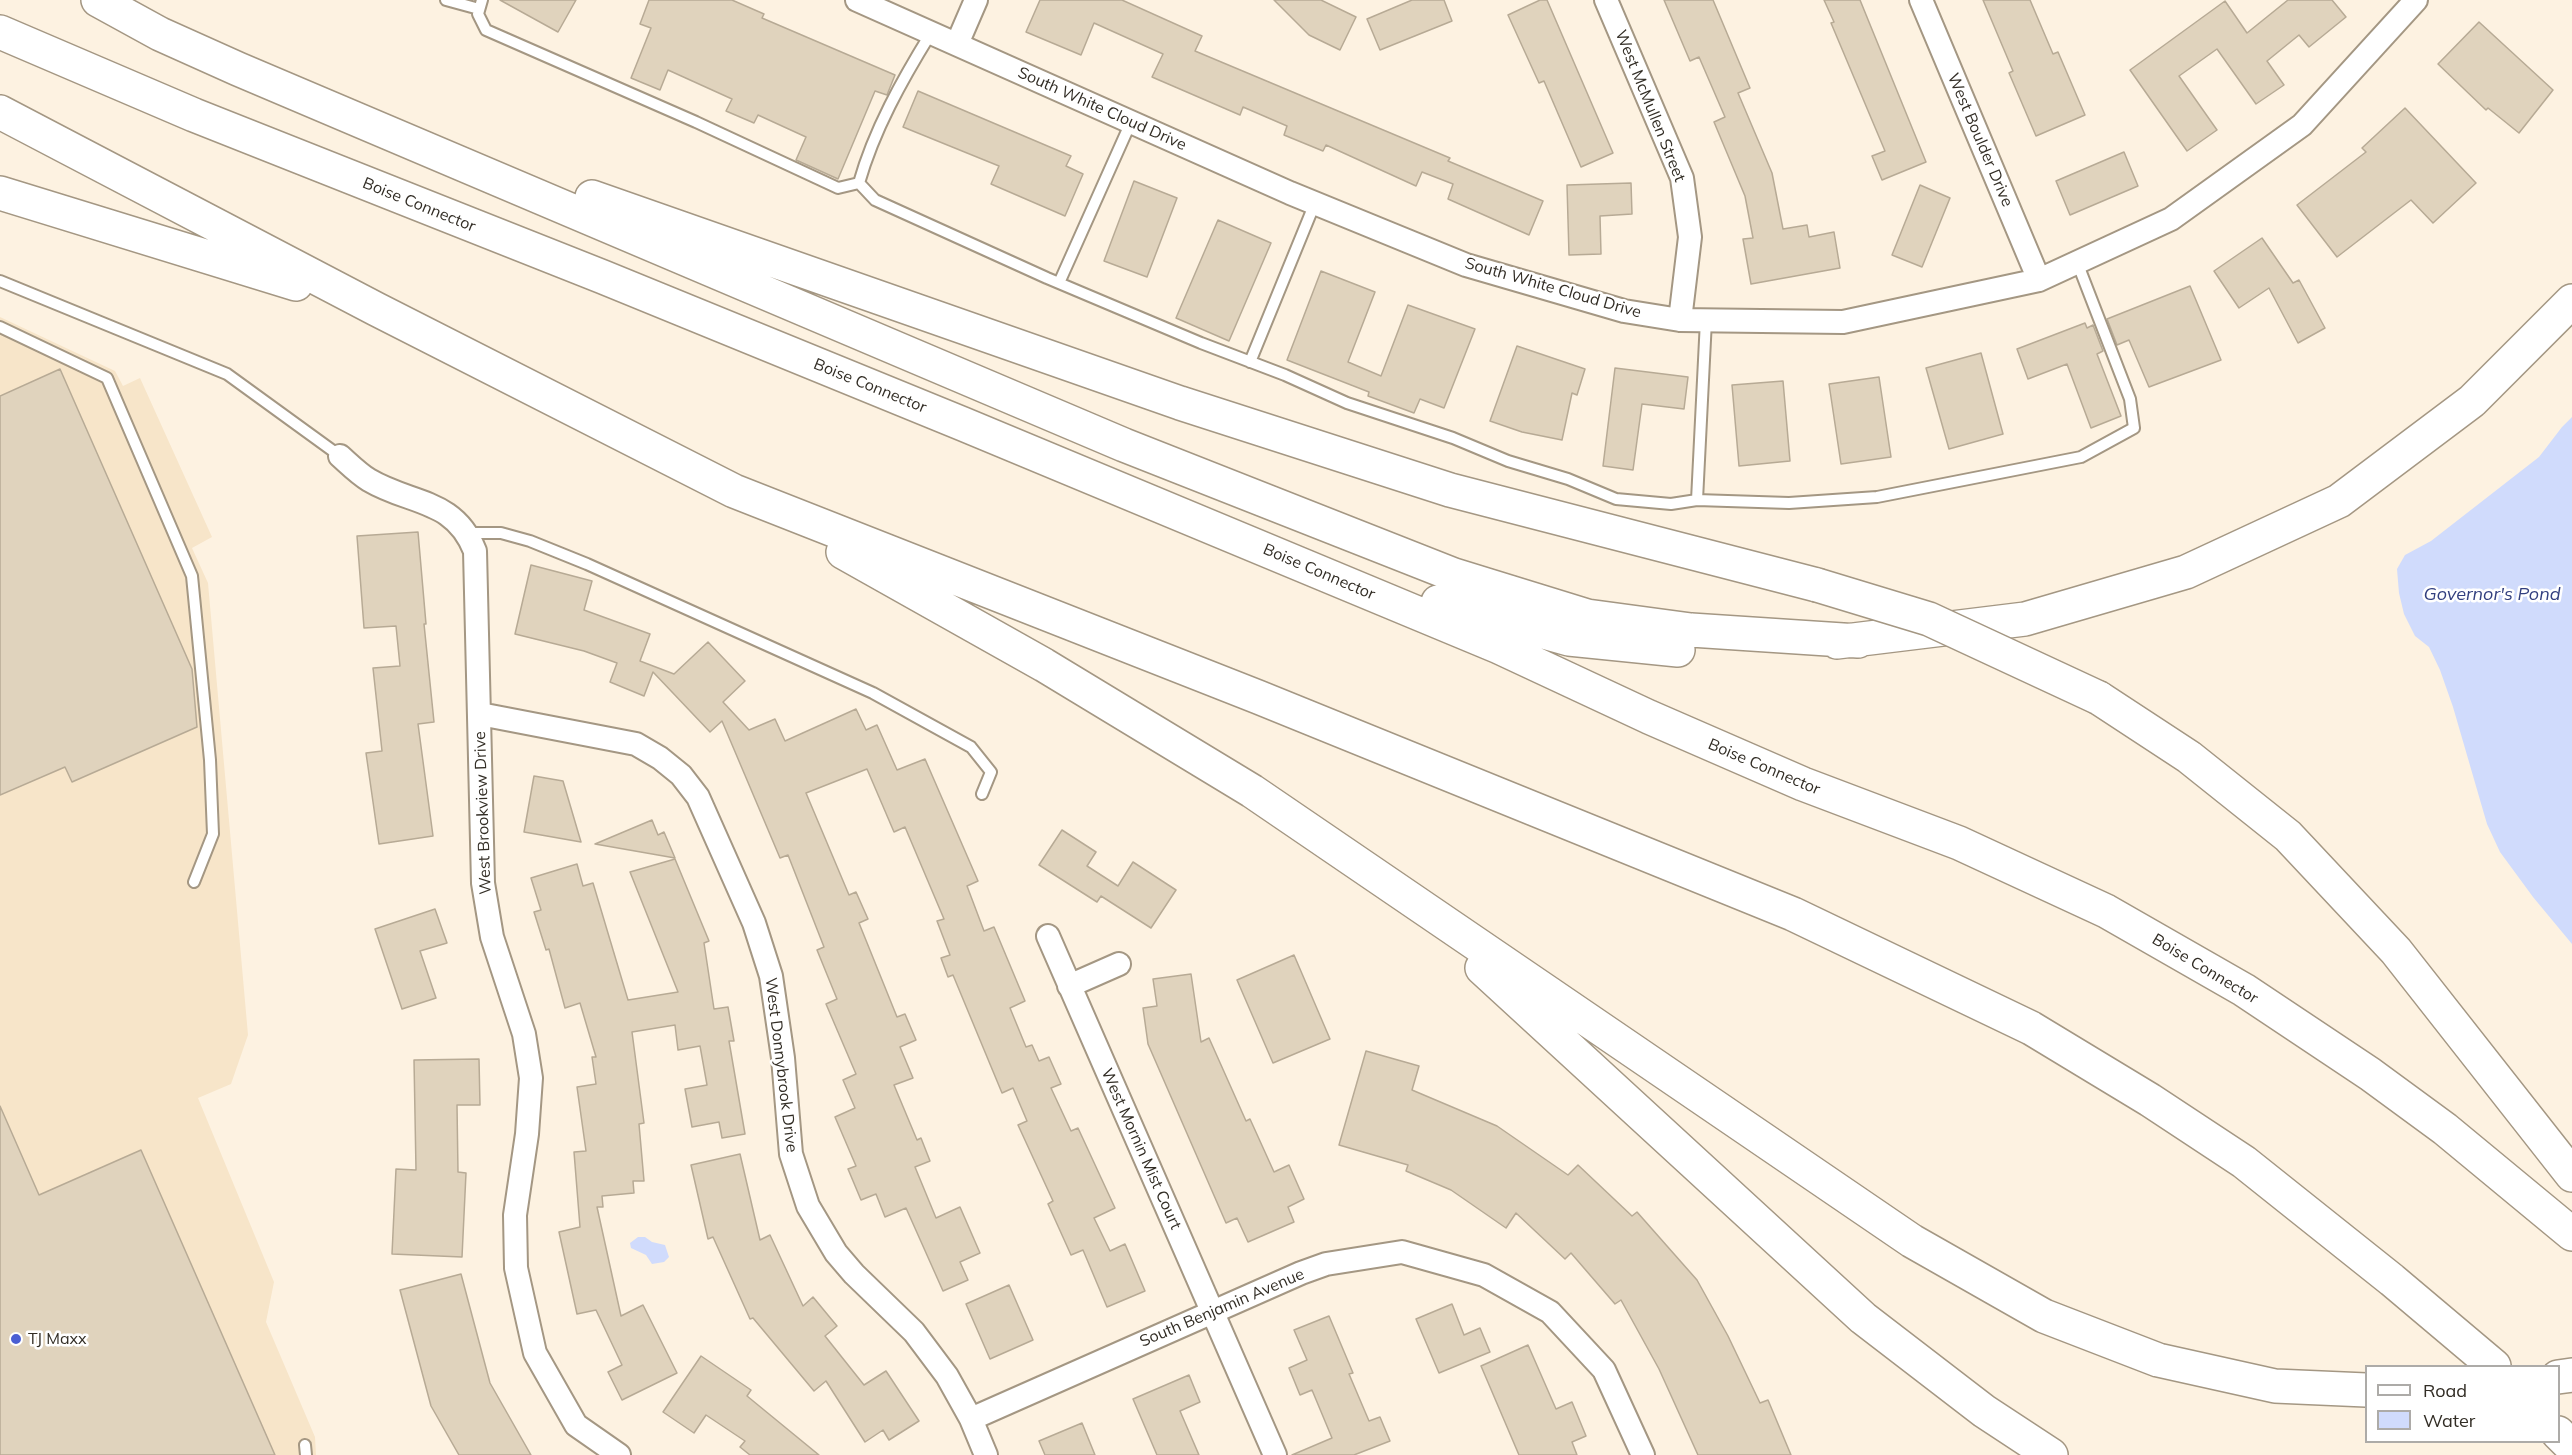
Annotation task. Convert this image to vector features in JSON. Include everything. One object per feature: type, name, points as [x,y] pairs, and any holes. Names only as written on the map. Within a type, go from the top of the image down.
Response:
[{"type":"highway","points":[[99,0],[160,34],[238,69],[1124,445],[1454,575],[1587,616],[1691,630],[1858,641]]},
{"type":"highway","name":"Boise Connector","points":[[0,32],[194,115],[603,277],[1499,647],[1649,717],[1793,780],[1959,843],[2106,911],[2244,990],[2370,1074],[2445,1129],[2572,1234]]},
{"type":"highway","points":[[238,69],[684,230],[1180,403],[1450,490],[1817,585],[1929,619],[2098,698],[2189,757],[2288,836],[2396,951],[2572,1174]]},
{"type":"highway","points":[[0,112],[376,309],[734,491],[1044,665],[1252,791],[1911,1241],[2044,1316],[2158,1360],[2276,1386],[2365,1390]]},
{"type":"highway","points":[[0,192],[376,309]]},
{"type":"highway","points":[[1195,521],[1458,609],[1569,639],[1691,652],[1858,641],[2025,619],[2186,572],[2339,501],[2472,401],[2572,301]]},
{"type":"highway","points":[[734,491],[1258,697],[1793,914],[2031,1028],[2150,1100],[2244,1162],[2392,1280],[2493,1365]]},
{"type":"highway","points":[[1392,886],[1863,1318],[1984,1411],[2051,1455]]},
{"type":"highway","points":[[2560,1434],[2572,1447]]},
{"type":"street","name":"South White Cloud Drive","points":[[857,0],[1315,203],[1466,265],[1624,311],[1680,320],[1843,322],[2039,280],[2171,219],[2302,125],[2416,0]]},
{"type":"street","points":[[957,44],[976,0]]},
{"type":"street","name":"West McMullen Street","points":[[1606,0],[1682,178],[1690,237],[1680,320]]},
{"type":"street","name":"West Boulder Drive","points":[[1921,0],[2039,280]]},
{"type":"street","points":[[340,456],[369,480],[446,512],[468,533]]},
{"type":"street","name":"West Brookview Drive","points":[[468,533],[475,551],[483,882],[492,938],[524,1034],[531,1078],[527,1134],[515,1215],[516,1268],[535,1353],[576,1425],[620,1455]]},
{"type":"street","name":"West Donnybrook Drive","points":[[480,714],[636,744],[660,758],[681,775],[698,797],[754,923],[771,976],[783,1058],[791,1154],[808,1206],[821,1231],[842,1260],[914,1332],[947,1376],[971,1419],[986,1455]]},
{"type":"street","name":"West Mornin Mist Court","points":[[1048,936],[1275,1455]]},
{"type":"street","points":[[1069,986],[1119,964]]},
{"type":"street","name":"South Benjamin Avenue","points":[[971,1419],[1326,1264],[1401,1252],[1484,1275],[1550,1312],[1604,1370],[1642,1455]]},
{"type":"lane","points":[[446,0],[481,4],[478,15],[486,30],[696,122],[838,188],[859,183]]},
{"type":"lane","points":[[859,183],[867,155],[906,75],[931,33]]},
{"type":"lane","points":[[1059,283],[1131,122]]},
{"type":"lane","points":[[859,183],[875,200],[1059,283],[1347,403],[1453,438],[1508,461],[1568,480],[1616,499],[1671,504],[1697,500],[1789,503],[1877,497],[2081,457],[2134,428],[2130,399],[2077,262]]},
{"type":"lane","points":[[1250,362],[1315,203]]},
{"type":"lane","points":[[0,281],[227,374],[340,456]]},
{"type":"lane","points":[[1697,500],[1706,320]]},
{"type":"lane","points":[[0,327],[107,378],[192,576],[210,760],[213,834],[194,882]]},
{"type":"lane","points":[[468,533],[501,533],[530,541],[587,564],[873,693],[971,747],[991,772],[982,794]]},
{"type":"shaded area","points":[[0,317],[115,371],[123,386],[140,378],[212,537],[192,548],[208,583],[248,1035],[231,1084],[198,1098],[274,1282],[266,1322],[315,1437],[316,1455],[0,1455]]},
{"type":"water","name":"Governor's Pond","points":[[2572,417],[2572,944],[2500,852],[2487,824],[2440,670],[2429,647],[2415,636],[2404,614],[2397,569],[2405,555],[2431,541],[2539,457]]},
{"type":"water","points":[[638,1237],[645,1237],[652,1242],[665,1245],[669,1257],[664,1262],[652,1264],[646,1255],[631,1248],[630,1243]]},
{"type":"building","points":[[500,0],[576,0],[558,32]]},
{"type":"building","points":[[649,0],[732,0],[764,14],[762,18],[895,75],[887,95],[875,91],[838,179],[796,160],[806,137],[758,115],[754,123],[726,111],[732,99],[668,70],[660,90],[631,78],[651,28],[640,24]]},
{"type":"building","points":[[1040,0],[1122,0],[1202,36],[1195,51],[1450,158],[1448,161],[1543,201],[1529,235],[1448,199],[1453,184],[1422,172],[1416,186],[1326,145],[1323,151],[1284,135],[1287,126],[1243,107],[1240,115],[1152,77],[1163,54],[1094,23],[1081,55],[1026,32]]},
{"type":"building","points":[[1274,0],[1321,0],[1356,17],[1340,50],[1309,35]]},
{"type":"building","points":[[1412,0],[1444,0],[1452,21],[1380,50],[1367,19]]},
{"type":"building","points":[[1540,0],[1547,0],[1613,153],[1581,167],[1544,81],[1539,83],[1508,15]]},
{"type":"building","points":[[1664,0],[1713,0],[1750,88],[1738,93],[1772,173],[1783,229],[1807,225],[1809,237],[1834,232],[1840,268],[1751,284],[1743,239],[1753,238],[1745,196],[1714,122],[1725,117],[1699,57],[1690,61]]},
{"type":"building","points":[[1824,0],[1860,0],[1926,162],[1882,180],[1872,156],[1885,151],[1831,23],[1834,22]]},
{"type":"building","points":[[1983,0],[2030,0],[2053,54],[2058,52],[2085,115],[2036,136],[2009,73],[2013,71]]},
{"type":"building","points":[[2288,0],[2332,0],[2346,17],[2309,47],[2299,35],[2267,61],[2284,85],[2256,104],[2217,49],[2179,76],[2217,130],[2187,151],[2130,70],[2225,1],[2247,33]]},
{"type":"building","points":[[2479,22],[2553,90],[2519,133],[2488,108],[2486,110],[2438,64]]},
{"type":"building","points":[[918,91],[1071,156],[1066,166],[1083,174],[1065,216],[991,184],[999,166],[903,127]]},
{"type":"building","points":[[2405,108],[2476,183],[2433,223],[2411,200],[2337,257],[2297,205],[2366,152],[2362,148]]},
{"type":"building","points":[[2124,152],[2138,186],[2070,215],[2056,181]]},
{"type":"building","points":[[1134,181],[1177,198],[1147,277],[1104,261]]},
{"type":"building","points":[[1631,183],[1632,214],[1600,216],[1601,254],[1569,255],[1567,185]]},
{"type":"building","points":[[1920,185],[1950,198],[1922,267],[1892,255]]},
{"type":"building","points":[[1218,220],[1271,243],[1229,341],[1176,318]]},
{"type":"building","points":[[2262,238],[2293,283],[2299,280],[2325,328],[2298,343],[2269,288],[2239,308],[2214,271]]},
{"type":"building","points":[[1321,271],[1375,292],[1348,362],[1381,376],[1408,305],[1475,329],[1444,408],[1420,399],[1414,413],[1368,396],[1369,392],[1287,360]]},
{"type":"building","points":[[2190,286],[2221,360],[2149,387],[2129,340],[2117,345],[2107,319]]},
{"type":"building","points":[[2085,323],[2087,328],[2093,325],[2103,351],[2097,354],[2121,416],[2091,428],[2067,364],[2028,379],[2017,349]]},
{"type":"building","points":[[1517,346],[1585,369],[1577,395],[1572,393],[1562,440],[1522,432],[1490,421]]},
{"type":"building","points":[[1981,353],[2003,434],[1949,449],[1926,368]]},
{"type":"building","points":[[1615,368],[1688,377],[1684,409],[1642,404],[1633,470],[1603,466]]},
{"type":"building","points":[[60,369],[192,669],[197,727],[72,782],[65,767],[0,795],[0,396]]},
{"type":"building","points":[[1879,377],[1891,457],[1841,464],[1829,384]]},
{"type":"building","points":[[1783,381],[1790,461],[1739,466],[1732,385]]},
{"type":"building","points":[[418,532],[434,722],[418,724],[433,836],[379,844],[366,753],[382,751],[373,668],[400,666],[396,626],[364,628],[357,536]]},
{"type":"building","points":[[531,565],[592,581],[584,610],[650,634],[640,661],[674,674],[708,642],[745,681],[723,702],[749,730],[775,719],[785,741],[856,709],[866,730],[877,725],[897,770],[925,759],[978,881],[967,886],[984,931],[994,927],[1025,1001],[1010,1008],[1026,1047],[1032,1045],[1039,1061],[1049,1057],[1061,1084],[1051,1088],[1071,1131],[1078,1128],[1115,1208],[1094,1218],[1110,1251],[1125,1244],[1145,1291],[1107,1307],[1083,1250],[1071,1255],[1048,1204],[1053,1201],[1018,1125],[1027,1121],[1013,1088],[1002,1093],[953,975],[948,977],[941,958],[950,955],[937,921],[944,919],[905,827],[894,832],[867,769],[806,793],[849,895],[856,892],[868,919],[859,923],[897,1017],[905,1014],[916,1040],[900,1047],[913,1078],[894,1085],[917,1140],[921,1138],[930,1161],[915,1167],[936,1218],[960,1207],[980,1253],[960,1262],[968,1280],[943,1291],[906,1208],[885,1217],[876,1194],[861,1200],[848,1169],[856,1166],[835,1117],[855,1108],[843,1080],[856,1074],[826,1004],[837,999],[817,950],[824,947],[788,855],[780,858],[722,721],[710,732],[653,672],[644,696],[610,682],[617,663],[584,651],[515,634]]},
{"type":"building","points":[[534,776],[563,781],[581,842],[524,832]]},
{"type":"building","points":[[652,820],[658,835],[664,832],[675,858],[595,844]]},
{"type":"building","points":[[1062,830],[1096,852],[1087,866],[1118,886],[1133,862],[1176,890],[1151,928],[1101,896],[1097,902],[1039,865]]},
{"type":"building","points":[[675,859],[709,941],[704,943],[714,1009],[728,1007],[734,1041],[729,1041],[745,1134],[722,1138],[719,1122],[692,1127],[685,1089],[707,1085],[700,1046],[678,1050],[675,1025],[632,1032],[644,1123],[639,1124],[644,1181],[633,1181],[634,1193],[602,1196],[603,1207],[597,1207],[621,1316],[643,1305],[677,1373],[622,1400],[608,1372],[622,1365],[596,1310],[577,1314],[559,1232],[580,1227],[574,1152],[586,1151],[577,1087],[596,1084],[592,1057],[596,1057],[580,1003],[565,1008],[549,949],[546,950],[534,912],[541,910],[531,878],[577,864],[583,886],[593,883],[628,1000],[678,992],[630,872]]},
{"type":"building","points":[[435,909],[447,943],[420,951],[436,998],[402,1009],[375,929]]},
{"type":"building","points":[[1294,955],[1330,1039],[1273,1063],[1237,980]]},
{"type":"building","points":[[1191,974],[1201,1042],[1209,1038],[1246,1121],[1250,1119],[1274,1172],[1289,1165],[1304,1199],[1288,1207],[1294,1222],[1248,1242],[1237,1218],[1226,1223],[1148,1044],[1143,1008],[1157,1006],[1153,979]]},
{"type":"building","points":[[1366,1051],[1419,1066],[1412,1090],[1497,1126],[1568,1175],[1578,1165],[1632,1216],[1637,1212],[1697,1280],[1728,1336],[1760,1403],[1768,1400],[1791,1455],[1698,1455],[1659,1369],[1621,1300],[1615,1304],[1571,1253],[1565,1259],[1516,1213],[1506,1228],[1451,1190],[1406,1171],[1408,1165],[1339,1145]]},
{"type":"building","points":[[479,1059],[480,1105],[457,1105],[458,1172],[466,1173],[462,1257],[392,1254],[396,1169],[416,1170],[414,1060]]},
{"type":"building","points":[[0,1106],[39,1195],[141,1150],[275,1455],[0,1455]]},
{"type":"building","points":[[740,1154],[760,1240],[770,1235],[803,1306],[813,1297],[837,1326],[825,1336],[864,1385],[886,1371],[919,1421],[889,1440],[883,1430],[865,1442],[826,1381],[814,1391],[753,1318],[750,1319],[713,1237],[708,1239],[691,1165]]},
{"type":"building","points":[[461,1274],[490,1383],[531,1455],[459,1455],[431,1406],[400,1290]]},
{"type":"building","points":[[1009,1285],[1033,1340],[990,1359],[966,1304]]},
{"type":"building","points":[[1452,1304],[1464,1335],[1480,1328],[1490,1352],[1439,1373],[1416,1319]]},
{"type":"building","points":[[1329,1316],[1353,1373],[1349,1374],[1369,1421],[1380,1417],[1390,1441],[1354,1455],[1292,1455],[1332,1438],[1312,1390],[1300,1395],[1289,1368],[1307,1360],[1294,1330]]},
{"type":"building","points":[[1528,1345],[1556,1409],[1572,1402],[1586,1436],[1572,1442],[1577,1455],[1519,1455],[1481,1366]]},
{"type":"building","points":[[701,1356],[751,1390],[747,1396],[819,1455],[750,1455],[740,1447],[745,1441],[706,1415],[694,1433],[663,1412]]},
{"type":"building","points":[[1189,1375],[1200,1402],[1180,1411],[1199,1455],[1157,1455],[1133,1399]]},
{"type":"building","points":[[1082,1423],[1095,1455],[1045,1455],[1039,1441]]},
{"type":"place","name":"TJ Maxx","points":[[16,1339]]}]
